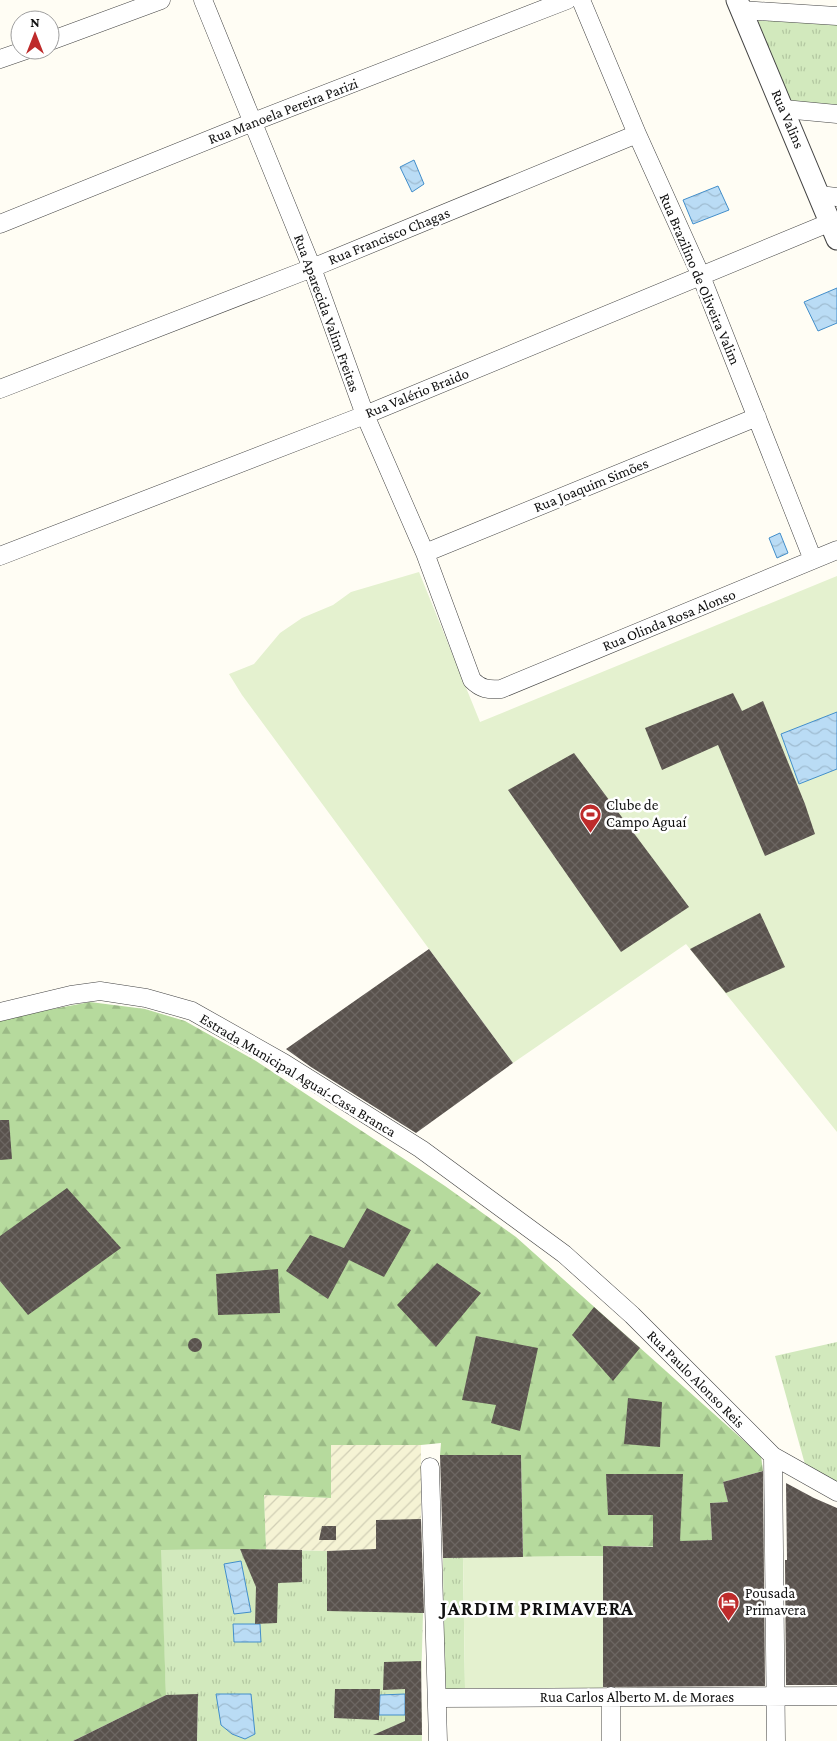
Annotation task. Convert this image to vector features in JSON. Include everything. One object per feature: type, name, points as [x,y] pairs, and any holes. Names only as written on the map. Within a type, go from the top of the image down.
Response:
[{"type":"street","points":[[60,37],[161,0]]},
{"type":"street","name":"Rua Aparecida Valim Freitas","points":[[202,0],[312,268],[365,415],[425,553],[472,680],[478,686],[485,689],[501,688]]},
{"type":"street","name":"Rua Manoela Pereira Parizi","points":[[0,224],[252,122],[567,0]]},
{"type":"street","name":"Rua Brazilino de Oliveira Valim","points":[[581,0],[637,134],[701,276],[813,560]]},
{"type":"street","points":[[739,5],[837,16]]},
{"type":"street","name":"Rua Valins","points":[[739,5],[784,109],[828,196],[834,231]]},
{"type":"street","points":[[784,109],[837,114]]},
{"type":"street","name":"Rua Francisco Chagas","points":[[0,389],[312,268],[637,134]]},
{"type":"street","name":"Rua Valério Braido","points":[[0,556],[365,415],[701,276],[834,231]]},
{"type":"street","name":"Rua Joaquim Simões","points":[[425,553],[757,417]]},
{"type":"street","name":"Rua Olinda Rosa Alonso","points":[[501,688],[837,550]]},
{"type":"street","name":"Estrada Municipal Aguaí-Casa Branca","points":[[0,1012],[71,994],[100,991],[146,998],[192,1011],[284,1063],[421,1149],[564,1254]]},
{"type":"street","name":"Rua Paulo Alonso Reis","points":[[564,1254],[632,1316],[773,1456],[837,1492]]},
{"type":"street","points":[[773,1456],[776,1741]]},
{"type":"street","points":[[430,1467],[438,1741]]},
{"type":"street","points":[[610,1696],[611,1741]]},
{"type":"street","name":"Rua Carlos Alberto M. de Moraes","points":[[437,1698],[837,1696]]},
{"type":"shaded area","points":[[331,1445],[421,1445],[421,1548],[327,1551],[266,1549],[264,1495],[331,1498]]},
{"type":"green space","points":[[757,18],[837,23],[837,108],[790,104]]},
{"type":"green space","name":"Clube de Campo Aguaí","points":[[419,572],[480,722],[837,576],[837,1132],[686,944],[513,1063],[242,695],[229,674],[254,664],[280,633],[302,618],[333,605],[351,592]]},
{"type":"green space","points":[[90,1002],[145,1009],[185,1021],[256,1061],[445,1186],[516,1237],[761,1456],[763,1471],[723,1482],[728,1502],[710,1503],[712,1540],[690,1541],[690,1547],[603,1546],[604,1556],[523,1557],[521,1455],[440,1455],[441,1443],[421,1445],[331,1445],[331,1498],[264,1495],[266,1549],[161,1550],[166,1695],[73,1741],[0,1741],[0,1019]]},
{"type":"green space","points":[[837,1342],[837,1482],[806,1468],[775,1356]]},
{"type":"green space","points":[[160,1550],[327,1551],[423,1613],[422,1741],[197,1741],[198,1695],[166,1695]]},
{"type":"green space","points":[[604,1556],[603,1688],[465,1688],[463,1557]]},
{"type":"green space","points":[[463,1557],[465,1688],[444,1690],[443,1558]]},
{"type":"water","points":[[414,160],[424,184],[412,192],[400,167]]},
{"type":"water","points":[[718,186],[729,210],[693,224],[683,200]]},
{"type":"water","points":[[837,288],[837,323],[818,331],[804,302]]},
{"type":"water","points":[[780,533],[788,553],[777,558],[769,538]]},
{"type":"water","points":[[837,712],[837,769],[799,784],[781,734]]},
{"type":"water","points":[[241,1561],[251,1612],[234,1614],[224,1564]]},
{"type":"water","points":[[233,1624],[260,1624],[261,1642],[234,1642]]},
{"type":"water","points":[[216,1694],[251,1694],[255,1734],[245,1739],[232,1734],[221,1725]]},
{"type":"water","points":[[405,1694],[405,1715],[379,1715],[380,1695]]},
{"type":"building","points":[[733,693],[742,711],[763,701],[805,804],[815,834],[765,856],[718,745],[662,770],[645,728]]},
{"type":"building","points":[[574,753],[689,907],[621,952],[508,790]]},
{"type":"building","points":[[760,913],[785,967],[726,993],[690,949]]},
{"type":"building","points":[[429,949],[513,1063],[416,1133],[311,1067],[286,1049]]},
{"type":"building","points":[[0,1120],[9,1120],[12,1159],[0,1160]]},
{"type":"building","points":[[67,1188],[121,1248],[28,1315],[0,1281],[0,1236]]},
{"type":"building","points":[[367,1208],[411,1230],[384,1277],[349,1260],[328,1299],[286,1271],[310,1235],[344,1248]]},
{"type":"building","points":[[437,1263],[481,1293],[436,1347],[397,1305]]},
{"type":"building","points":[[278,1269],[280,1313],[218,1315],[216,1274]]},
{"type":"building","points":[[594,1307],[640,1348],[613,1381],[572,1335]]},
{"type":"building","points":[[476,1336],[538,1348],[520,1431],[491,1423],[496,1405],[462,1400]]},
{"type":"building","points":[[195,1338],[200,1340],[202,1345],[200,1350],[195,1352],[190,1350],[188,1345],[190,1340]]},
{"type":"building","points":[[628,1398],[662,1402],[660,1447],[624,1444]]},
{"type":"building","points":[[440,1455],[521,1455],[523,1557],[443,1558]]},
{"type":"building","points":[[763,1471],[765,1686],[603,1687],[603,1546],[653,1547],[653,1515],[608,1515],[606,1474],[683,1474],[680,1541],[712,1540],[710,1503],[728,1502],[723,1482]]},
{"type":"building","points":[[786,1483],[837,1508],[837,1685],[786,1685]]},
{"type":"building","points":[[421,1519],[424,1613],[327,1611],[327,1551],[376,1549],[376,1520]]},
{"type":"building","points":[[322,1526],[336,1526],[336,1540],[319,1540]]},
{"type":"building","points":[[240,1549],[302,1550],[302,1582],[278,1583],[277,1623],[255,1624],[256,1587]]},
{"type":"building","points":[[421,1661],[422,1735],[373,1735],[405,1721],[405,1689],[383,1690],[384,1662]]},
{"type":"building","points":[[335,1689],[380,1689],[379,1720],[334,1718]]},
{"type":"building","points":[[198,1694],[197,1741],[73,1741],[166,1695]]},
{"type":"place","name":"Clube de Campo Aguaí","points":[[590,833]]},
{"type":"place","name":"Pousada Primavera","points":[[729,1621]]},
{"type":"district","name":"JARDIM PRIMAVERA","points":[[537,1608]]}]
